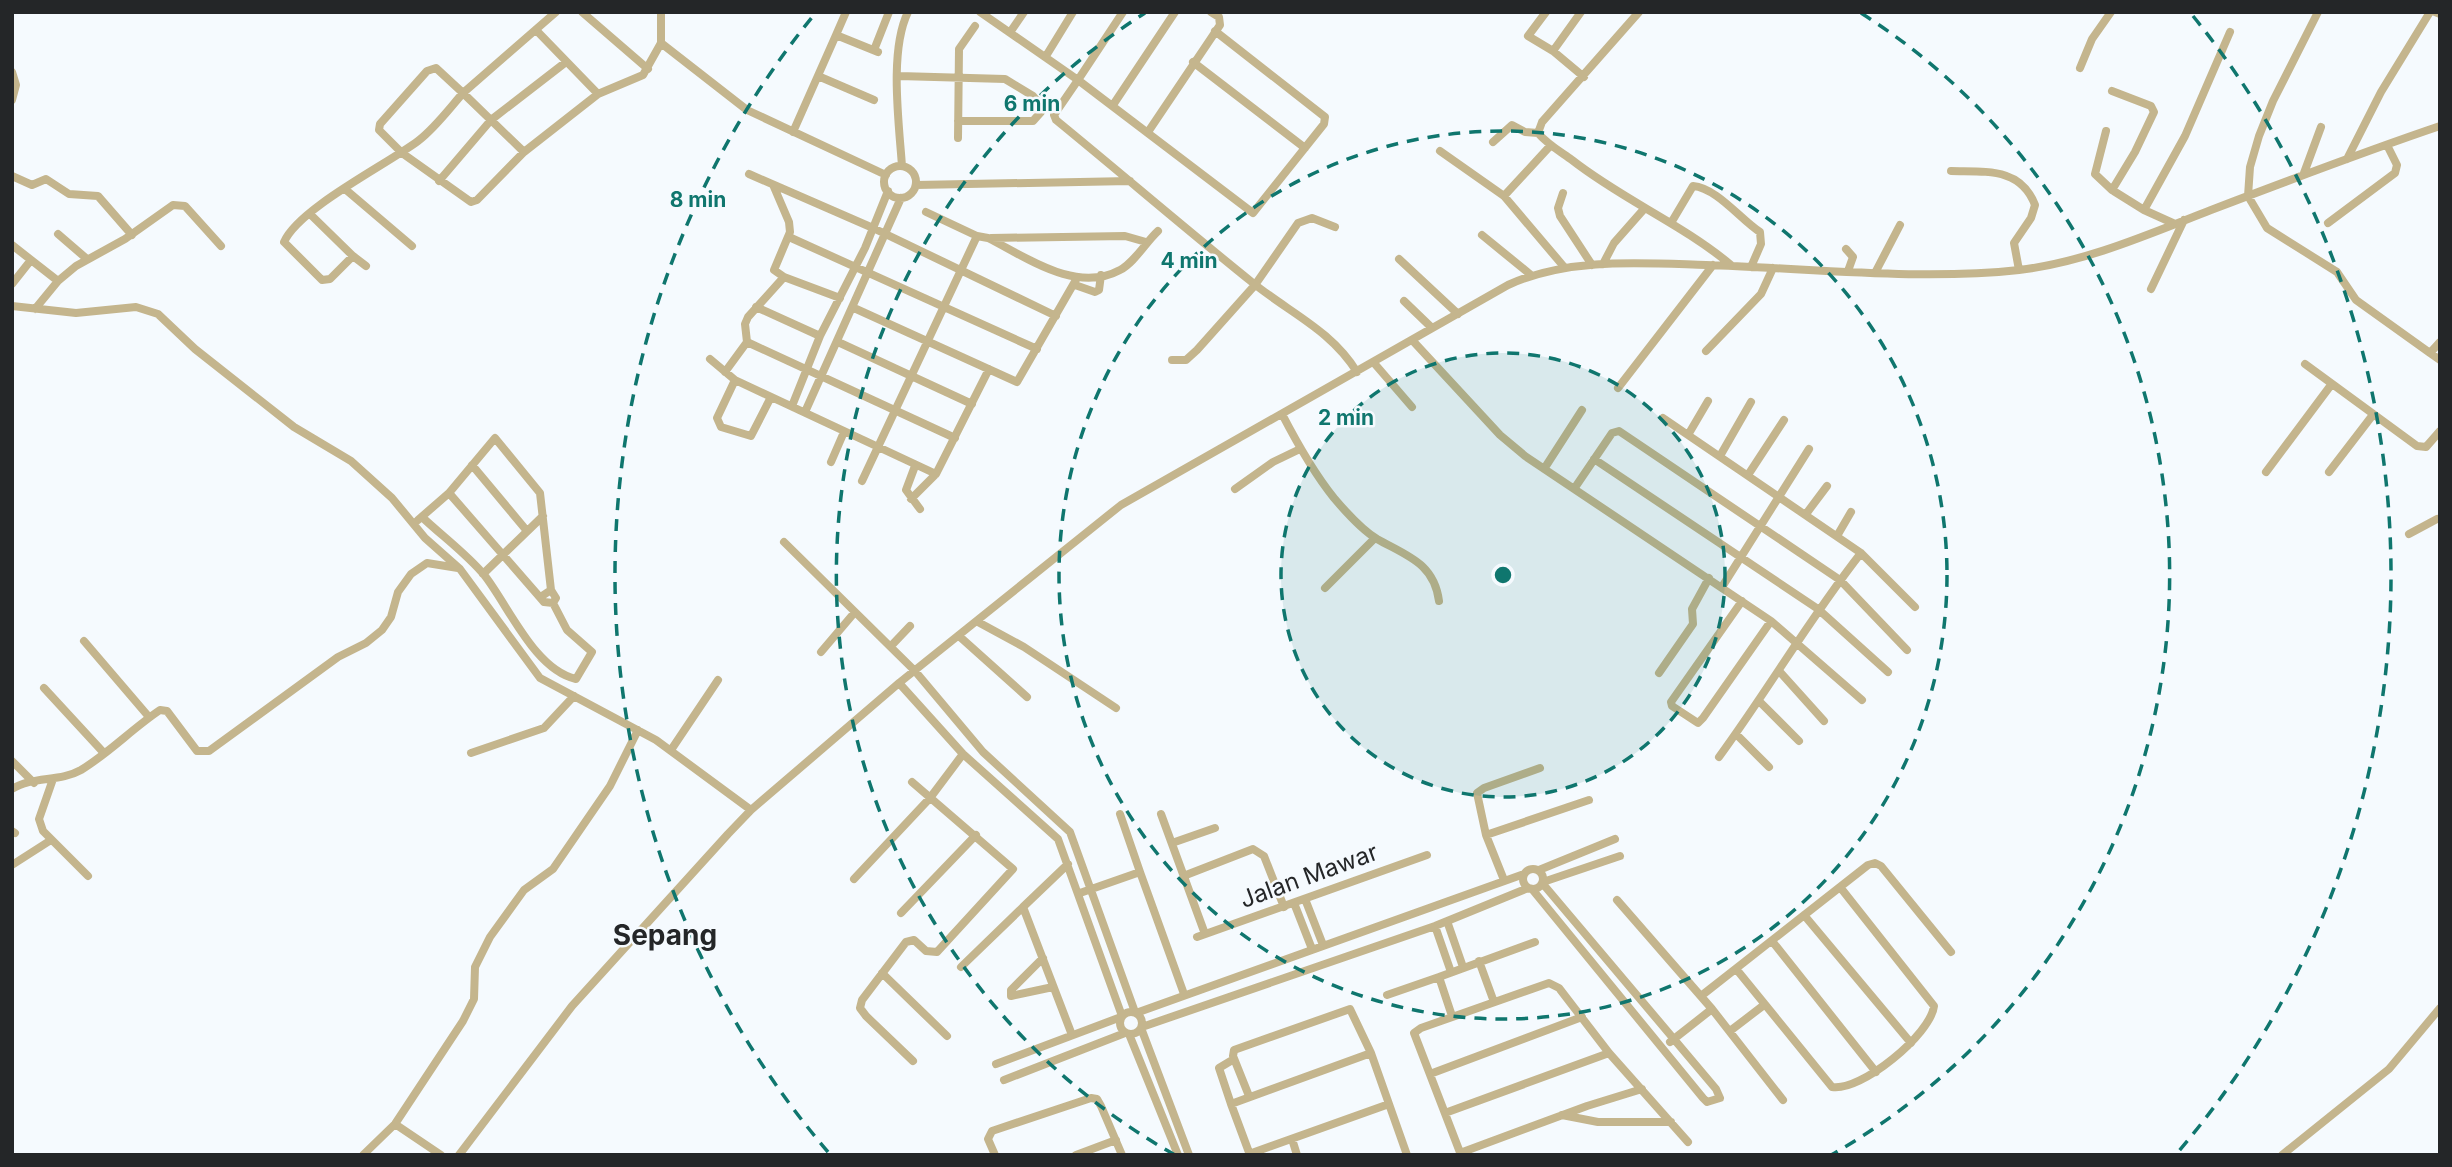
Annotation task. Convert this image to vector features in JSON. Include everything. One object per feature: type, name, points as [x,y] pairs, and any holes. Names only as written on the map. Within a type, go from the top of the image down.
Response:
[{"type":"street","points":[[352,256],[327,281],[284,242],[287,235],[310,214],[424,137],[463,93],[556,12]]},
{"type":"street","points":[[582,12],[648,69]]},
{"type":"street","points":[[524,152],[436,68],[427,71],[380,124],[382,134],[402,153],[463,198],[471,202],[477,200],[524,152],[598,94],[632,81],[648,69],[664,45],[661,12]]},
{"type":"street","points":[[793,132],[846,12]]},
{"type":"street","points":[[836,35],[876,51],[889,12]]},
{"type":"street","points":[[902,166],[899,76],[901,31],[908,12]]},
{"type":"street","points":[[981,12],[1113,105],[1253,213],[1305,148],[1325,117],[1215,32]]},
{"type":"street","points":[[1011,31],[1024,12]]},
{"type":"street","points":[[1046,56],[1073,12]]},
{"type":"street","points":[[1122,12],[1054,118],[1255,285],[1321,330],[1335,342],[1357,372]]},
{"type":"street","points":[[1113,105],[1175,12]]},
{"type":"street","points":[[1148,132],[1221,21],[1211,12]]},
{"type":"street","points":[[1546,12],[1528,36],[1553,51],[1584,76]]},
{"type":"street","points":[[1553,51],[1581,12]]},
{"type":"street","points":[[1538,133],[1542,122],[1639,12]]},
{"type":"street","points":[[2080,68],[2092,38],[2111,12]]},
{"type":"street","points":[[2318,12],[2264,124],[2250,167],[2248,196],[2267,228],[2337,272],[2357,300],[2440,360]]},
{"type":"street","points":[[2347,159],[2381,92],[2430,12]]},
{"type":"street","points":[[958,138],[959,49],[975,26]]},
{"type":"street","points":[[536,30],[598,94]]},
{"type":"street","points":[[2144,210],[2185,136],[2230,32]]},
{"type":"street","points":[[664,45],[747,110],[886,176]]},
{"type":"street","points":[[439,181],[491,120],[566,62]]},
{"type":"street","points":[[1193,62],[1305,148]]},
{"type":"street","points":[[12,72],[16,85],[12,100]]},
{"type":"street","points":[[818,76],[874,100]]},
{"type":"street","points":[[899,76],[1005,79],[1033,96],[1041,106],[1041,112],[1034,121],[958,121]]},
{"type":"street","points":[[2112,91],[2151,106],[2154,112],[2136,152],[2112,190]]},
{"type":"street","points":[[1493,142],[1512,125],[1525,132],[1538,133],[1551,145],[1644,209],[1701,240],[1731,265]]},
{"type":"street","points":[[459,1155],[572,1006],[751,810],[899,683],[1121,505],[1432,328],[1531,275],[1603,264],[1731,265],[1849,271],[2019,270],[2090,254],[2304,173],[2440,126]]},
{"type":"street","points":[[2304,173],[2321,127]]},
{"type":"street","points":[[2106,131],[2095,174],[2112,190],[2144,210],[2180,222]]},
{"type":"street","points":[[1504,197],[1551,145]]},
{"type":"street","points":[[2328,223],[2395,173],[2397,165],[2387,145]]},
{"type":"street","points":[[1440,151],[1504,197],[1565,268]]},
{"type":"street","points":[[792,406],[820,336],[873,228],[888,191],[886,176],[894,167],[902,166],[913,173],[916,185],[909,195],[901,198],[870,273],[805,412]]},
{"type":"street","points":[[1951,171],[1996,172],[2019,180],[2026,188],[2035,205],[2031,218],[2014,243],[2019,270]]},
{"type":"street","points":[[749,174],[961,268],[1056,316]]},
{"type":"street","points":[[12,176],[32,185],[46,179],[69,194],[98,197],[132,235]]},
{"type":"street","points":[[916,185],[1131,181]]},
{"type":"street","points":[[1671,223],[1693,186],[1705,190],[1740,213],[1748,224],[1760,233],[1761,244],[1751,267]]},
{"type":"street","points":[[774,187],[789,222],[789,237],[774,267],[776,272],[840,298]]},
{"type":"street","points":[[345,189],[412,246]]},
{"type":"street","points":[[888,191],[901,198]]},
{"type":"street","points":[[1563,193],[1558,208],[1560,216],[1592,265]]},
{"type":"street","points":[[35,309],[58,281],[87,259],[132,235],[178,204],[185,206],[221,246]]},
{"type":"street","points":[[1603,264],[1614,243],[1644,209]]},
{"type":"street","points":[[926,212],[977,236],[988,238],[1125,236],[1146,242]]},
{"type":"street","points":[[310,214],[352,256],[366,266]]},
{"type":"street","points":[[1172,360],[1192,356],[1255,285],[1298,223],[1312,218],[1335,227]]},
{"type":"street","points":[[2151,289],[2180,222]]},
{"type":"street","points":[[1875,271],[1900,225]]},
{"type":"street","points":[[853,308],[1017,382],[1076,282],[1123,269],[1158,231]]},
{"type":"street","points":[[58,234],[87,259]]},
{"type":"street","points":[[1482,235],[1531,275]]},
{"type":"street","points":[[862,481],[909,375],[977,236]]},
{"type":"street","points":[[789,237],[1037,349]]},
{"type":"street","points":[[988,238],[1096,292],[1099,290],[1101,275]]},
{"type":"street","points":[[12,245],[58,281]]},
{"type":"street","points":[[1846,249],[1853,257],[1849,271]]},
{"type":"street","points":[[1399,259],[1458,314]]},
{"type":"street","points":[[12,284],[31,260]]},
{"type":"street","points":[[1618,388],[1713,265]]},
{"type":"street","points":[[1706,351],[1761,294],[1773,268]]},
{"type":"street","points":[[725,372],[747,342],[745,324],[756,307],[784,277]]},
{"type":"street","points":[[1404,301],[1432,328]]},
{"type":"street","points":[[12,306],[76,313],[148,308],[282,418],[351,461],[392,498],[412,523],[460,569],[535,673],[671,750],[751,810]]},
{"type":"street","points":[[756,307],[820,336]]},
{"type":"street","points":[[1413,341],[1500,435],[1544,469],[1771,621],[1799,642],[1862,700]]},
{"type":"street","points":[[747,342],[955,438]]},
{"type":"street","points":[[838,342],[972,404]]},
{"type":"street","points":[[2430,353],[2440,342]]},
{"type":"street","points":[[710,359],[734,380],[936,474]]},
{"type":"street","points":[[1374,363],[1412,407]]},
{"type":"street","points":[[2305,364],[2372,416],[2421,447],[2426,447],[2440,431]]},
{"type":"street","points":[[911,499],[936,474],[989,369]]},
{"type":"street","points":[[734,380],[717,418],[721,427],[751,436],[771,397]]},
{"type":"street","points":[[2266,472],[2331,385]]},
{"type":"street","points":[[1688,435],[1708,401]]},
{"type":"street","points":[[1720,456],[1751,402]]},
{"type":"street","points":[[1544,469],[1582,410]]},
{"type":"street","points":[[1282,414],[1300,449],[1334,498],[1375,538],[1427,568],[1437,586],[1438,601]]},
{"type":"street","points":[[2329,472],[2372,416]]},
{"type":"street","points":[[1663,418],[1861,553],[1915,607]]},
{"type":"street","points":[[1748,475],[1784,420]]},
{"type":"street","points":[[1574,489],[1612,433],[1619,431],[1840,580],[1907,650]]},
{"type":"street","points":[[831,462],[844,432]]},
{"type":"street","points":[[412,523],[449,493],[495,438],[538,489],[551,590],[556,594],[553,603],[567,630],[592,652],[576,678],[561,673],[543,659],[484,575],[422,517]]},
{"type":"street","points":[[1234,489],[1273,462],[1300,449]]},
{"type":"street","points":[[1722,587],[1809,449]]},
{"type":"street","points":[[1594,459],[1818,609],[1888,672]]},
{"type":"street","points":[[472,466],[527,531]]},
{"type":"street","points":[[915,466],[907,485],[911,499],[920,509]]},
{"type":"street","points":[[1806,514],[1827,486]]},
{"type":"street","points":[[449,493],[542,596],[544,602],[553,603]]},
{"type":"street","points":[[1837,536],[1851,512]]},
{"type":"street","points":[[484,575],[543,516]]},
{"type":"street","points":[[2409,534],[2439,520]]},
{"type":"street","points":[[1325,588],[1375,538]]},
{"type":"street","points":[[784,542],[915,671],[961,729],[1070,832],[1135,1013],[1141,1018],[1142,1028],[1189,1155]]},
{"type":"street","points":[[1719,757],[1799,642],[1818,609],[1861,553]]},
{"type":"street","points":[[12,789],[24,783],[53,779],[80,770],[160,710],[167,711],[197,751],[209,751],[382,630],[391,617],[398,592],[411,574],[427,563],[460,569]]},
{"type":"street","points":[[1659,673],[1693,624],[1692,609],[1709,578]]},
{"type":"street","points":[[542,596],[551,590]]},
{"type":"street","points":[[1742,601],[1671,702],[1692,721],[1698,723],[1703,718],[1771,621]]},
{"type":"street","points":[[821,652],[855,612]]},
{"type":"street","points":[[978,622],[1024,647],[1116,709]]},
{"type":"street","points":[[891,646],[910,626]]},
{"type":"street","points":[[959,636],[1027,697]]},
{"type":"street","points":[[84,641],[149,718]]},
{"type":"street","points":[[1779,671],[1824,720]]},
{"type":"street","points":[[671,750],[718,680]]},
{"type":"street","points":[[899,683],[963,754],[1058,839],[1080,894],[1121,1016],[1120,1026],[1127,1034],[1178,1155]]},
{"type":"street","points":[[44,688],[103,752]]},
{"type":"street","points":[[471,753],[544,728],[574,696]]},
{"type":"street","points":[[1759,701],[1799,741]]},
{"type":"street","points":[[928,715],[941,706]]},
{"type":"street","points":[[949,739],[961,729]]},
{"type":"street","points":[[363,1155],[395,1124],[463,1021],[474,999],[475,967],[490,937],[524,890],[553,869],[610,786],[638,730]]},
{"type":"street","points":[[1736,734],[1769,767]]},
{"type":"street","points":[[855,879],[930,798],[963,754]]},
{"type":"street","points":[[12,761],[34,783]]},
{"type":"street","points":[[1504,880],[1486,835],[1476,799],[1479,790],[1540,768]]},
{"type":"street","points":[[53,779],[39,819],[43,831],[88,876]]},
{"type":"street","points":[[912,782],[1011,864],[1013,869],[1011,876],[937,952],[926,951],[910,940],[882,973],[860,1007],[913,1061]]},
{"type":"street","points":[[1486,835],[1589,800]]},
{"type":"street","points":[[1030,814],[1039,804]]},
{"type":"street","points":[[1120,814],[1184,994]]},
{"type":"street","points":[[1161,814],[1185,875],[1245,852],[1260,851],[1283,907]]},
{"type":"street","points":[[1172,843],[1215,828]]},
{"type":"street","points":[[901,914],[976,835]]},
{"type":"street","points":[[996,1063],[1121,1016],[1524,874],[1531,869],[1539,870],[1615,839]]},
{"type":"street","points":[[12,865],[51,840]]},
{"type":"street","name":"Jalan Mawar","points":[[1185,875],[1201,935],[1427,855]]},
{"type":"street","points":[[1004,1080],[1142,1028],[1435,926],[1620,856]]},
{"type":"street","points":[[961,967],[1068,864]]},
{"type":"street","points":[[1701,996],[1868,865],[1878,864],[1951,952]]},
{"type":"street","points":[[1524,874],[1523,882],[1707,1102],[1720,1098],[1716,1089],[1543,883],[1539,870]]},
{"type":"street","points":[[1080,894],[1140,872]]},
{"type":"street","points":[[1737,970],[1832,1087],[1853,1085],[1876,1072],[1910,1043],[1932,1015],[1934,1006],[1840,887]]},
{"type":"street","points":[[1305,898],[1323,945]]},
{"type":"street","points":[[1617,900],[1712,1009],[1783,1100]]},
{"type":"street","points":[[1294,903],[1312,949]]},
{"type":"street","points":[[1023,907],[1072,1035]]},
{"type":"street","points":[[1804,915],[1910,1043]]},
{"type":"street","points":[[1447,921],[1463,967]]},
{"type":"street","points":[[1435,926],[1451,972]]},
{"type":"street","points":[[1387,995],[1535,942]]},
{"type":"street","points":[[1772,942],[1876,1072]]},
{"type":"street","points":[[1043,958],[1010,995],[1053,987]]},
{"type":"street","points":[[1479,961],[1494,1002]]},
{"type":"street","points":[[882,973],[947,1036]]},
{"type":"street","points":[[1439,977],[1452,1016]]},
{"type":"street","points":[[1642,1089],[1562,1115],[1461,1154],[1414,1033],[1452,1016],[1544,984],[1553,984],[1609,1053],[1642,1089],[1688,1142]]},
{"type":"street","points":[[1730,1031],[1764,1005]]},
{"type":"street","points":[[2282,1155],[2389,1069],[2440,1008]]},
{"type":"street","points":[[1249,1096],[1234,1059],[1233,1053],[1238,1047],[1348,1009],[1354,1012],[1371,1053],[1407,1155]]},
{"type":"street","points":[[1663,1047],[1712,1009]]},
{"type":"street","points":[[1430,1074],[1582,1017]]},
{"type":"street","points":[[1231,1104],[1371,1053]]},
{"type":"street","points":[[1445,1113],[1609,1053]]},
{"type":"street","points":[[1234,1059],[1220,1065],[1219,1070],[1250,1154],[1389,1104]]},
{"type":"street","points":[[995,1155],[988,1139],[992,1131],[1091,1098],[1097,1099],[1101,1106],[1122,1155]]},
{"type":"street","points":[[1562,1115],[1598,1122],[1671,1122]]},
{"type":"street","points":[[395,1124],[441,1155]]},
{"type":"street","points":[[1292,1139],[1297,1155]]},
{"type":"street","points":[[1076,1155],[1116,1140]]},
{"type":"district","name":"Sepang","points":[[665,935]]}]
